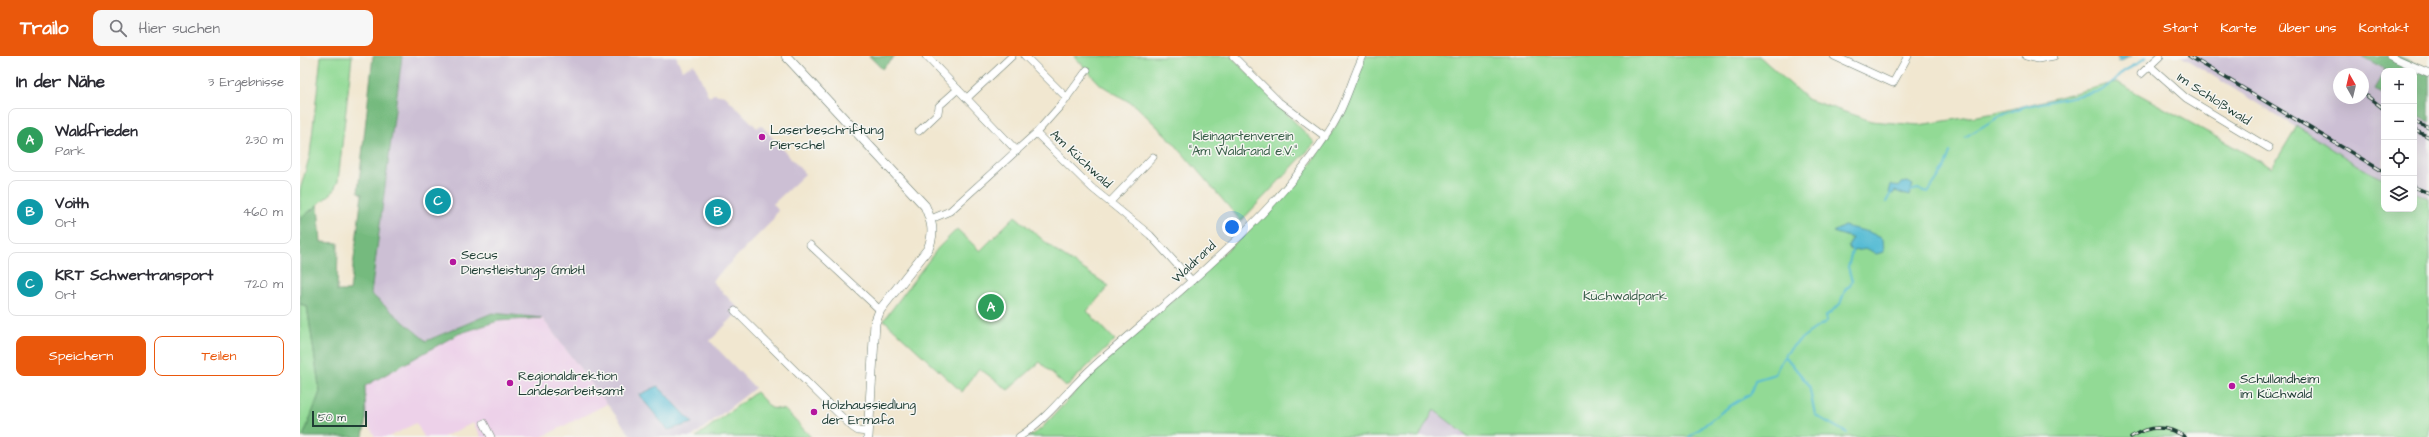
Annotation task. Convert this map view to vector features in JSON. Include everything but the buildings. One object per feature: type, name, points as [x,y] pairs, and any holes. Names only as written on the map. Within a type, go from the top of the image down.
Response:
[{"type":"street","points":[[734,311],[852,427],[858,431],[868,434],[872,339],[880,310],[928,249],[933,237],[931,219],[925,206],[786,56]]},
{"type":"street","points":[[926,56],[1017,151]]},
{"type":"street","points":[[967,98],[1012,56]]},
{"type":"street","points":[[1025,56],[1066,98]]},
{"type":"street","points":[[1233,56],[1279,102],[1326,136]]},
{"type":"street","name":"Waldrand","points":[[1019,437],[1036,426],[1092,368],[1192,281],[1281,193],[1309,161],[1335,123],[1363,56]]},
{"type":"street","points":[[1834,56],[1893,83],[1908,56]]},
{"type":"street","points":[[2026,56],[2038,59],[2054,56]]},
{"type":"street","points":[[2140,74],[2160,56]]},
{"type":"street","points":[[2390,56],[2429,72]]},
{"type":"street","name":"Im Schloßwald","points":[[2150,66],[2186,98],[2269,148]]},
{"type":"street","name":"Am Küchwald","points":[[931,219],[950,211],[1036,133],[1066,98],[1087,70]]},
{"type":"street","points":[[919,131],[938,114],[938,106],[958,89]]},
{"type":"street","name":"Am Küchwald","points":[[1036,133],[1071,170],[1150,235],[1192,281]]},
{"type":"street","name":"Am Küchwald","points":[[1110,202],[1153,157]]},
{"type":"street","points":[[810,246],[880,310]]},
{"type":"street","points":[[484,423],[491,437]]},
{"type":"shaded area","points":[[402,56],[676,56],[682,70],[694,64],[709,97],[714,94],[725,96],[757,128],[761,125],[805,174],[773,204],[778,210],[772,221],[712,281],[740,310],[710,341],[755,388],[692,437],[632,437],[542,318],[492,313],[426,341],[370,294],[391,126]]},
{"type":"shaded area","points":[[2181,56],[2361,56],[2384,68],[2381,68],[2381,77],[2374,89],[2381,93],[2381,178],[2363,169]]},
{"type":"shaded area","points":[[2417,116],[2429,122],[2429,198],[2417,193]]},
{"type":"shaded area","points":[[542,318],[607,404],[542,437],[481,437],[473,423],[443,437],[424,437],[416,423],[389,437],[375,437],[366,419],[365,386],[458,334],[498,321]]},
{"type":"shaded area","points":[[1434,410],[1469,437],[1419,437]]},
{"type":"green space","points":[[321,56],[352,56],[338,181],[333,192],[300,219],[300,190],[310,155]]},
{"type":"green space","points":[[373,56],[402,56],[371,294],[426,341],[492,313],[542,318],[498,321],[458,334],[365,386],[366,419],[363,437],[303,437],[320,392],[307,306],[300,304],[300,219],[318,205],[321,242],[338,243],[337,291],[350,291],[362,194],[358,192]]},
{"type":"green space","points":[[869,56],[895,56],[882,69]]},
{"type":"green space","name":"Kleingartenverein \"Am Waldrand e.V.\"","points":[[1074,56],[1231,56],[1315,143],[1241,221],[1172,141],[1136,106],[1101,85]]},
{"type":"green space","name":"Küchwaldpark","points":[[1365,56],[1759,56],[1807,99],[1871,121],[1919,125],[1996,113],[2117,82],[2272,168],[2297,126],[2363,169],[2381,178],[2381,212],[2417,212],[2417,193],[2429,198],[2429,437],[1469,437],[1434,410],[1419,437],[1028,437],[1041,429],[1091,375],[1239,239],[1311,164],[1336,126]]},
{"type":"green space","points":[[2361,56],[2398,56],[2429,69],[2429,122],[2417,116],[2417,68],[2383,68]]},
{"type":"green space","points":[[2381,77],[2381,93],[2374,89]]},
{"type":"green space","points":[[1015,216],[1057,252],[1109,286],[1087,311],[1115,340],[1066,387],[1040,362],[1008,390],[979,368],[962,392],[884,320],[938,248],[957,229],[980,251]]},
{"type":"green space","points":[[300,304],[307,306],[320,392],[303,437],[300,437]]},
{"type":"green space","points":[[756,392],[771,408],[785,410],[811,437],[696,437]]},
{"type":"water","points":[[2117,56],[2132,56],[2119,62]]},
{"type":"water","points":[[1908,182],[1913,185],[1909,196],[1895,191],[1893,194],[1889,193],[1891,184],[1898,187],[1901,183]]},
{"type":"water","points":[[1844,226],[1869,232],[1883,239],[1884,252],[1876,254],[1868,249],[1852,251],[1848,247],[1852,238],[1833,232]]},
{"type":"water","points":[[658,386],[693,423],[668,430],[639,395]]},
{"type":"waterway","points":[[1965,137],[2004,114],[2026,106],[2101,91],[2124,71],[2146,57]]},
{"type":"waterway","points":[[1911,191],[1917,189],[1928,192],[1944,169],[1950,152]]},
{"type":"waterway","points":[[1886,202],[1891,193]]},
{"type":"waterway","points":[[1689,437],[1726,409],[1750,395],[1755,380],[1775,374],[1779,365],[1790,349],[1803,337],[1827,321],[1826,316],[1840,304],[1846,288],[1850,286],[1852,281],[1848,267],[1852,251]]},
{"type":"waterway","points":[[1785,356],[1809,385],[1815,415],[1847,433]]},
{"type":"railway","points":[[2189,56],[2381,170]]},
{"type":"railway","points":[[2369,98],[2381,107]]},
{"type":"railway","points":[[2417,123],[2429,128]]},
{"type":"railway","points":[[2417,131],[2429,137]]},
{"type":"railway","points":[[2417,188],[2429,193]]},
{"type":"railway","points":[[2131,437],[2144,430],[2158,428],[2172,430],[2185,437]]},
{"type":"place","name":"Laserbeschriftung Pierschel","points":[[762,137]]},
{"type":"place","name":"KRT Schwertransport","points":[[438,201]]},
{"type":"place","name":"Voith","points":[[718,212]]},
{"type":"place","name":"Secus Dienstleistungs GmbH","points":[[453,262]]},
{"type":"place","name":"Waldfrieden","points":[[991,307]]},
{"type":"place","name":"Regionaldirektion Landesarbeitsamt","points":[[510,383]]},
{"type":"place","name":"Schullandheim im Küchwald","points":[[2232,386]]},
{"type":"place","name":"Holzhaussiedlung der Ermafa","points":[[814,412]]}]
